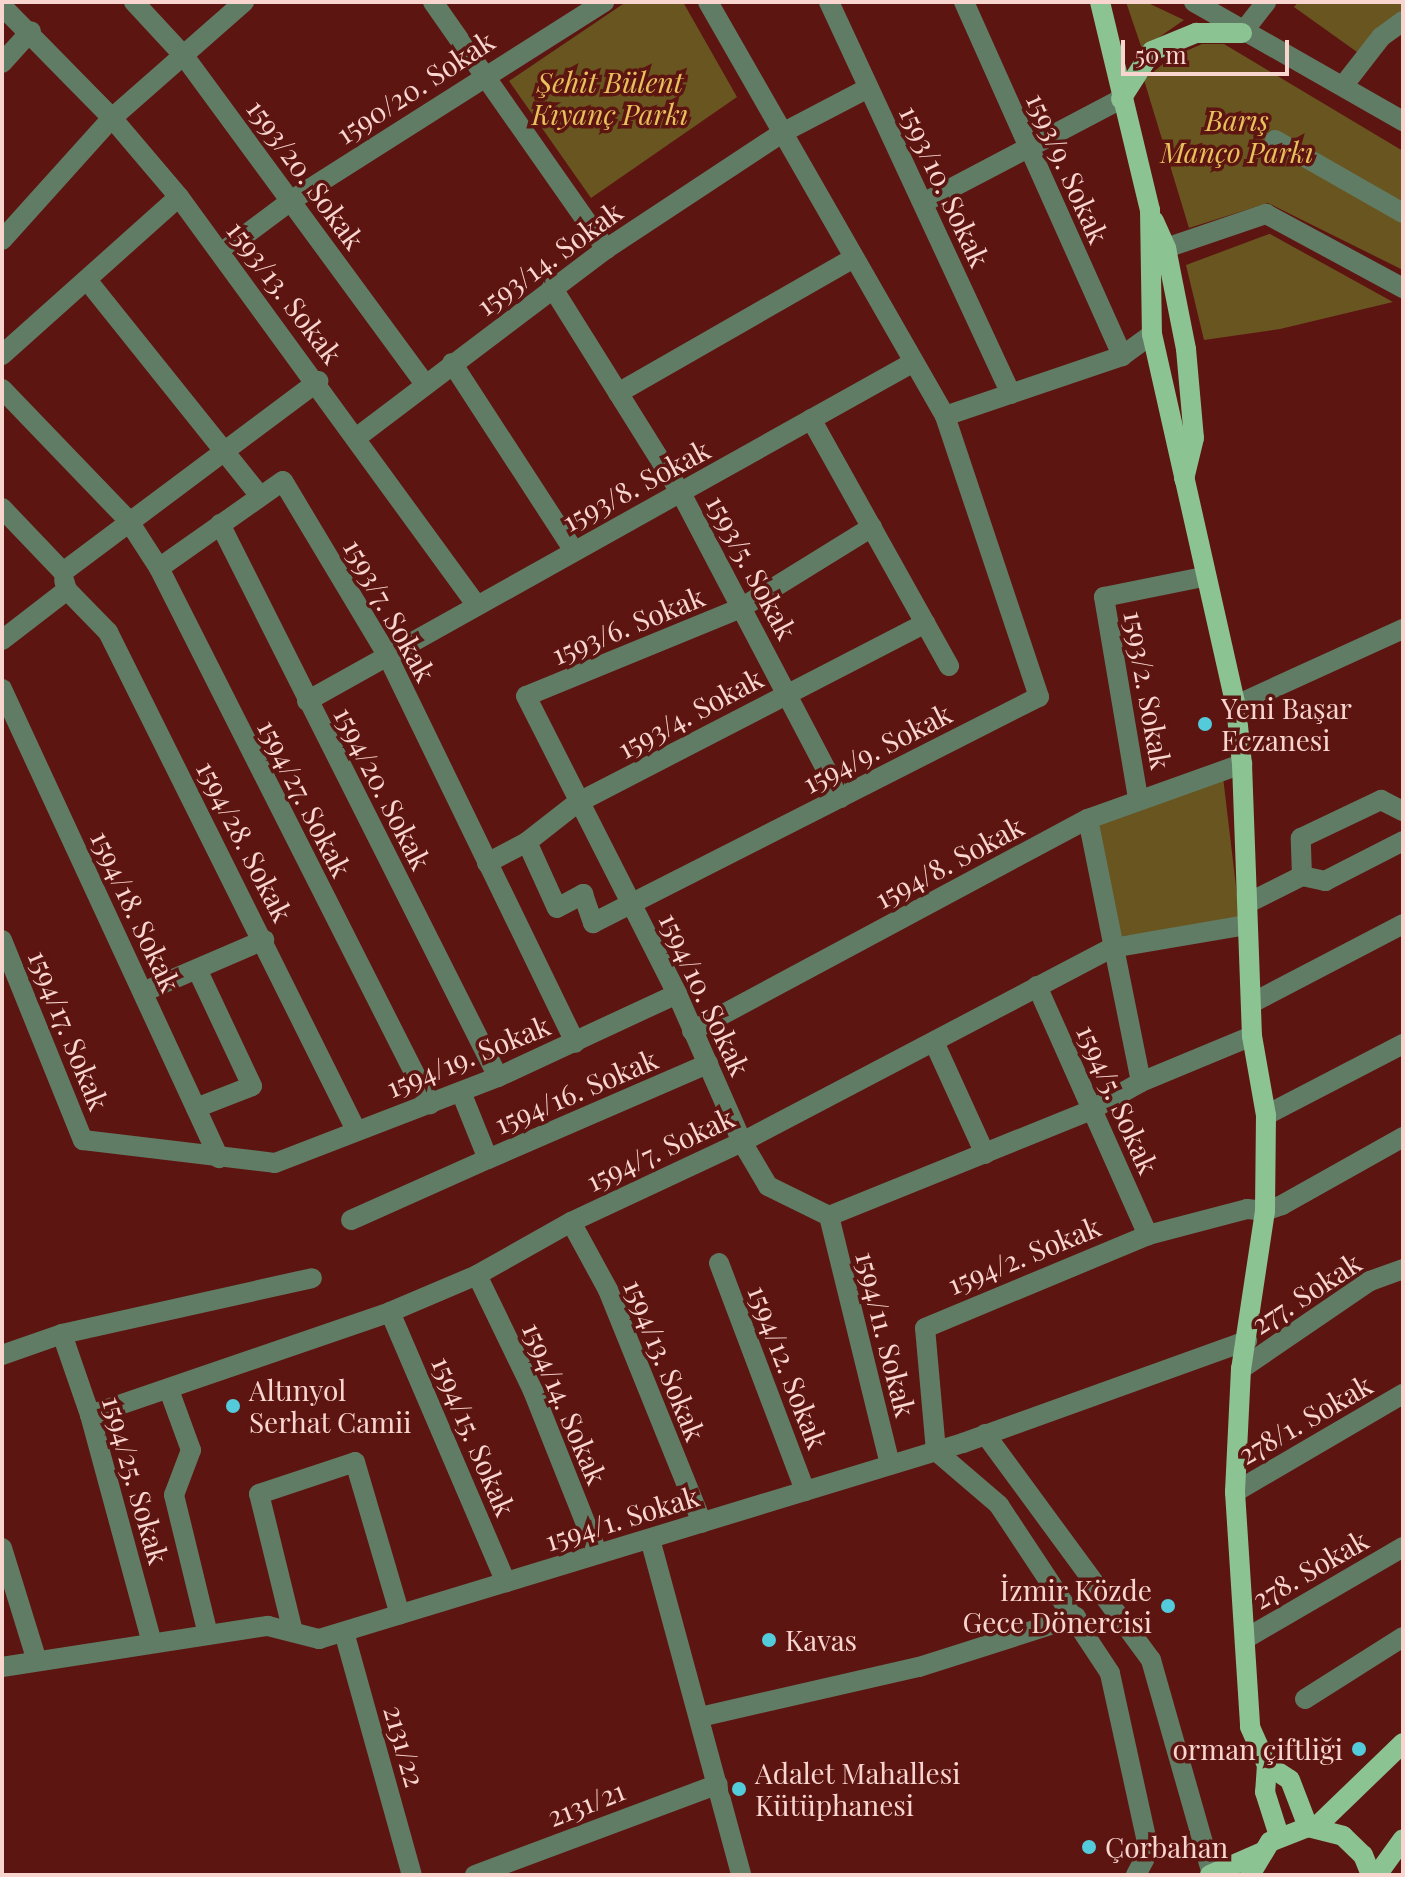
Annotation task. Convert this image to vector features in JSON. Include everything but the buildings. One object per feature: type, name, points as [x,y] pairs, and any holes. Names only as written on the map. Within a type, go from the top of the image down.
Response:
[{"type":"main road","points":[[1100,2],[1150,210],[1166,248],[1186,349],[1194,438],[1183,487]]},
{"type":"main road","points":[[1121,99],[1152,51],[1196,33],[1242,33]]},
{"type":"main road","points":[[1150,210],[1152,334],[1183,487],[1234,706],[1242,764],[1250,902],[1247,925],[1252,1036],[1266,1115],[1265,1211],[1241,1369],[1235,1492],[1250,1727],[1267,1765],[1265,1792],[1279,1836]]},
{"type":"main road","points":[[1211,1874],[1260,1853],[1279,1836],[1312,1827],[1403,1743]]},
{"type":"main road","points":[[1267,1765],[1290,1780],[1312,1827],[1354,1845],[1374,1875],[1403,1839]]},
{"type":"main road","points":[[1250,1875],[1260,1853]]},
{"type":"street","name":"1593/20. Sokak","points":[[134,2],[184,56],[425,384]]},
{"type":"street","points":[[2,240],[112,118],[244,2]]},
{"type":"street","points":[[433,2],[606,249]]},
{"type":"street","points":[[708,2],[852,259],[945,416],[1122,356],[1152,334]]},
{"type":"street","name":"1593/10. Sokak","points":[[829,2],[1011,394]]},
{"type":"street","name":"1593/9. Sokak","points":[[964,2],[1122,356]]},
{"type":"street","points":[[1194,2],[1242,33],[1403,121]]},
{"type":"street","points":[[1242,33],[1266,2]]},
{"type":"street","name":"1593/13. Sokak","points":[[2,6],[31,31],[112,118],[179,197],[318,381],[475,603]]},
{"type":"street","name":"1590/20. Sokak","points":[[221,253],[292,200],[590,6]]},
{"type":"street","points":[[1343,86],[1381,37],[1403,21]]},
{"type":"street","points":[[2,63],[31,31]]},
{"type":"street","name":"1593/14. Sokak","points":[[356,438],[606,249],[782,133],[868,88]]},
{"type":"street","points":[[923,203],[1121,99]]},
{"type":"street","points":[[1275,140],[1403,213]]},
{"type":"street","points":[[2,355],[179,197]]},
{"type":"street","points":[[1166,248],[1266,214],[1403,288]]},
{"type":"street","points":[[618,393],[852,259]]},
{"type":"street","points":[[87,280],[260,496],[159,568]]},
{"type":"street","name":"1593/5. Sokak","points":[[552,287],[682,495],[841,798]]},
{"type":"street","points":[[452,363],[574,551]]},
{"type":"street","name":"1593/8. Sokak","points":[[307,701],[475,603],[682,495],[912,363]]},
{"type":"street","points":[[2,640],[128,520],[318,381]]},
{"type":"street","points":[[2,389],[128,520]]},
{"type":"street","name":"1594/9. Sokak","points":[[527,842],[557,908],[583,894],[593,923],[1039,697],[945,416]]},
{"type":"street","points":[[811,419],[949,666]]},
{"type":"street","name":"1593/7. Sokak","points":[[260,496],[283,481],[387,655],[575,1043]]},
{"type":"street","name":"1594/28. Sokak","points":[[2,508],[108,632],[356,1130]]},
{"type":"street","name":"1594/27. Sokak","points":[[128,520],[159,568],[430,1104]]},
{"type":"street","name":"1594/20. Sokak","points":[[220,524],[498,1077]]},
{"type":"street","name":"1593/6. Sokak","points":[[526,696],[741,608],[872,527]]},
{"type":"street","name":"1593/2. Sokak","points":[[1138,798],[1104,597],[1203,577]]},
{"type":"street","name":"1593/4. Sokak","points":[[487,863],[527,842],[577,803],[925,623]]},
{"type":"street","points":[[1234,706],[1401,635]]},
{"type":"street","name":"1594/18. Sokak","points":[[2,689],[219,1158]]},
{"type":"street","name":"1594/10. Sokak","points":[[526,696],[577,803],[677,994],[742,1142],[768,1186],[829,1216]]},
{"type":"street","name":"1594/8. Sokak","points":[[692,1031],[1088,819],[1138,798],[1242,764]]},
{"type":"street","points":[[1302,876],[1301,838],[1381,800],[1403,811]]},
{"type":"street","points":[[1088,819],[1141,1082]]},
{"type":"street","points":[[1250,902],[1302,876],[1325,881],[1403,841]]},
{"type":"street","points":[[1252,1003],[1403,924]]},
{"type":"street","name":"1594/7. Sokak","points":[[90,1415],[390,1312],[477,1275],[571,1222],[742,1142],[1112,948],[1247,925]]},
{"type":"street","name":"1594/17. Sokak","points":[[2,940],[83,1140],[275,1163]]},
{"type":"street","points":[[143,992],[264,940]]},
{"type":"street","points":[[196,1108],[252,1086],[197,969]]},
{"type":"street","name":"1594/5. Sokak","points":[[1037,986],[1148,1235]]},
{"type":"street","name":"1594/19. Sokak","points":[[275,1163],[498,1077],[677,994]]},
{"type":"street","points":[[829,1216],[1091,1110],[1141,1082],[1252,1036]]},
{"type":"street","points":[[934,1042],[985,1154]]},
{"type":"street","points":[[1266,1115],[1403,1044]]},
{"type":"street","name":"1594/16. Sokak","points":[[461,1092],[488,1159],[708,1064]]},
{"type":"street","points":[[1265,1211],[1403,1137]]},
{"type":"street","points":[[351,1220],[488,1159]]},
{"type":"street","name":"1594/2. Sokak","points":[[936,1451],[925,1328],[1148,1235],[1247,1209],[1265,1211]]},
{"type":"street","name":"1594/11. Sokak","points":[[829,1216],[890,1465]]},
{"type":"street","name":"1594/13. Sokak","points":[[571,1222],[608,1290],[702,1523]]},
{"type":"street","name":"1594/12. Sokak","points":[[719,1263],[805,1491]]},
{"type":"street","name":"277. Sokak","points":[[1241,1369],[1370,1281],[1403,1269]]},
{"type":"street","name":"1594/14. Sokak","points":[[477,1275],[533,1391],[598,1554]]},
{"type":"street","points":[[2,1355],[62,1334],[312,1278]]},
{"type":"street","name":"1594/15. Sokak","points":[[390,1312],[506,1582]]},
{"type":"street","name":"1594/25. Sokak","points":[[62,1334],[90,1415],[152,1643]]},
{"type":"street","name":"1594/1. Sokak","points":[[2,1667],[268,1626],[293,1632],[304,1640],[344,1632],[936,1451],[1247,1341]]},
{"type":"street","points":[[169,1390],[191,1450],[174,1495],[208,1635]]},
{"type":"street","name":"278/1. Sokak","points":[[1235,1492],[1403,1394]]},
{"type":"street","points":[[985,1434],[1151,1660],[1211,1874]]},
{"type":"street","points":[[936,1451],[999,1505],[1076,1617],[1110,1673],[1149,1851],[1136,1875]]},
{"type":"street","points":[[293,1632],[259,1494],[355,1462],[400,1615]]},
{"type":"street","points":[[650,1539],[741,1875]]},
{"type":"street","name":"278. Sokak","points":[[1245,1639],[1403,1547]]},
{"type":"street","points":[[2,1548],[37,1661]]},
{"type":"street","points":[[700,1717],[919,1667],[1076,1617]]},
{"type":"street","name":"2131/22","points":[[344,1632],[412,1875]]},
{"type":"street","points":[[1305,1699],[1403,1637]]},
{"type":"street","name":"2131/21","points":[[475,1875],[718,1784]]},
{"type":"green space","name":"Şehit Bülent Kıyanç Parkı","points":[[626,2],[683,2],[737,97],[591,198],[509,81]]},
{"type":"green space","points":[[1126,2],[1146,2],[1184,20],[1142,49]]},
{"type":"green space","points":[[1298,2],[1403,2],[1403,12],[1357,52],[1294,7]]},
{"type":"green space","name":"Barış Manço Parkı","points":[[1202,44],[1224,44],[1403,151],[1403,270],[1268,203],[1189,228],[1144,80],[1170,58]]},
{"type":"green space","points":[[1269,234],[1393,302],[1280,329],[1204,340],[1186,265]]},
{"type":"green space","points":[[1223,777],[1240,920],[1117,937],[1094,822]]},
{"type":"place","name":"Yeni Başar Eczanesi","points":[[1205,724]]},
{"type":"place","name":"Altınyol Serhat Camii","points":[[233,1406]]},
{"type":"place","name":"İzmir Közde Gece Dönercisi","points":[[1168,1606]]},
{"type":"place","name":"Kavas","points":[[769,1640]]},
{"type":"place","name":"orman çiftliği","points":[[1359,1749]]},
{"type":"place","name":"Adalet Mahallesi Kütüphanesi","points":[[739,1789]]},
{"type":"place","name":"Çorbahan","points":[[1089,1847]]}]
